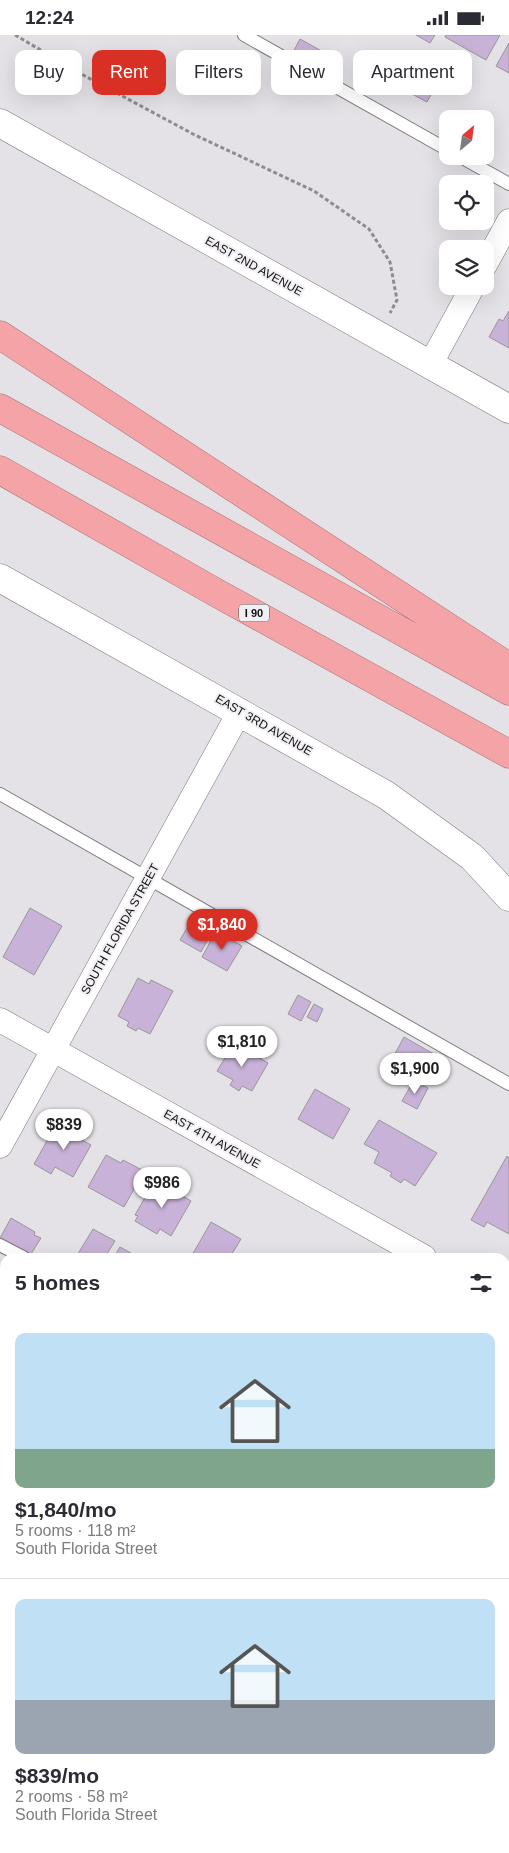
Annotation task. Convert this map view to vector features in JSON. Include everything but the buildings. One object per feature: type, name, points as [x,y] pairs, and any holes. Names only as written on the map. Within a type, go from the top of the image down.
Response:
[{"type":"highway","points":[[0,335],[509,667]]},
{"type":"highway","points":[[0,408],[509,691]]},
{"type":"highway","name":"I 90","points":[[0,470],[215,592],[509,754]]},
{"type":"street","name":"EAST 2ND AVENUE","points":[[0,123],[509,409]]},
{"type":"street","points":[[494,248],[509,221]]},
{"type":"street","points":[[430,365],[469,295]]},
{"type":"street","name":"EAST 3RD AVENUE","points":[[0,579],[240,711],[386,795],[472,857],[509,897]]},
{"type":"street","name":"SOUTH FLORIDA STREET","points":[[0,1146],[240,711]]},
{"type":"street","name":"EAST 4TH AVENUE","points":[[0,1020],[417,1253]]},
{"type":"lane","points":[[244,35],[439,144]]},
{"type":"lane","points":[[475,165],[509,184]]},
{"type":"lane","points":[[0,795],[148,877],[509,1084]]},
{"type":"lane","points":[[0,1245],[15,1253]]},
{"type":"path","points":[[15,35],[85,76],[193,134],[314,191],[369,229],[390,262],[397,300],[378,335]]}]
